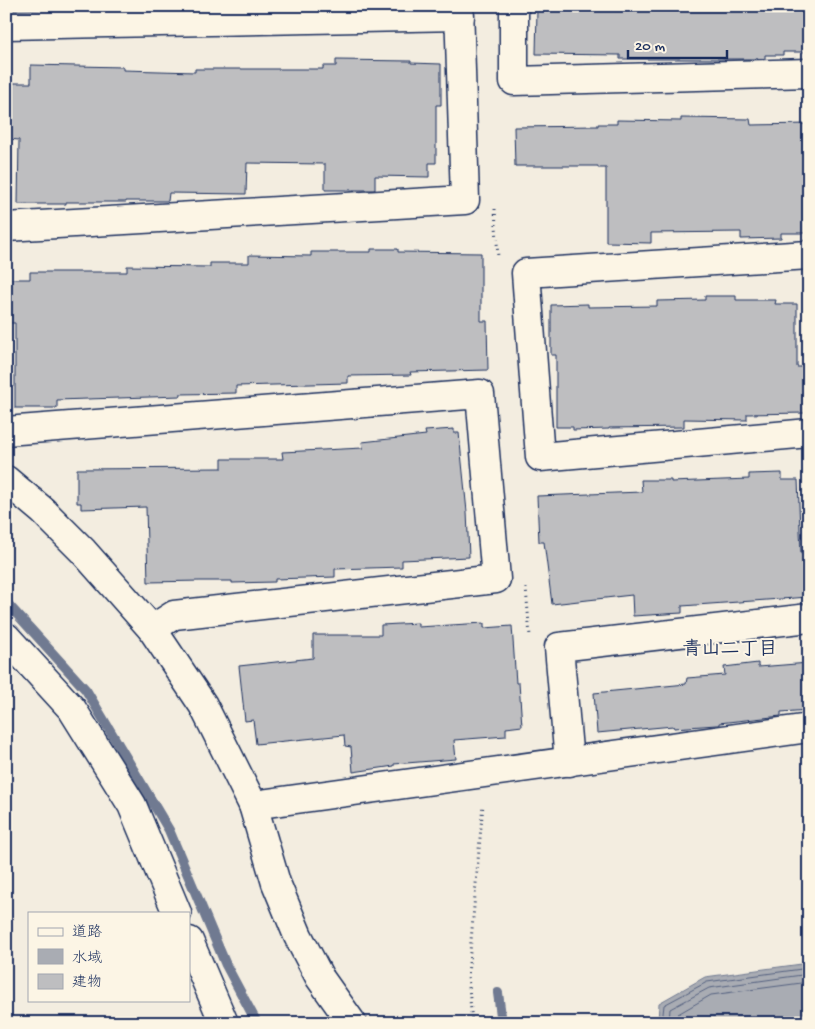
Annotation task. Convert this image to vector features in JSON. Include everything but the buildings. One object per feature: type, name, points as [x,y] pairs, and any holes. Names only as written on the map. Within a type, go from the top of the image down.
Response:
[{"type":"street","points":[[514,6],[514,81],[809,73]]},
{"type":"street","points":[[6,25],[460,11],[465,200],[6,227]]},
{"type":"street","points":[[809,256],[526,273],[540,457],[809,433]]},
{"type":"street","points":[[6,431],[480,394],[496,579],[174,615],[152,629]]},
{"type":"street","points":[[6,480],[43,511],[83,551],[152,629],[203,706],[253,805],[276,883],[298,936],[320,978],[352,1023]]},
{"type":"street","points":[[568,762],[559,647],[809,618]]},
{"type":"street","points":[[6,637],[72,709],[132,805],[177,912]]},
{"type":"street","points":[[253,805],[809,728]]},
{"type":"street","points":[[190,943],[224,1023]]},
{"type":"path","points":[[472,1023],[468,975],[486,773]]},
{"type":"water","points":[[809,963],[809,1023],[658,1023],[659,1003],[705,977]]},
{"type":"waterway","points":[[6,602],[86,690],[169,830],[226,965],[257,1023]]},
{"type":"waterway","points":[[498,993],[502,1023]]},
{"type":"district","name":"青山二丁目","points":[[730,650]]}]
